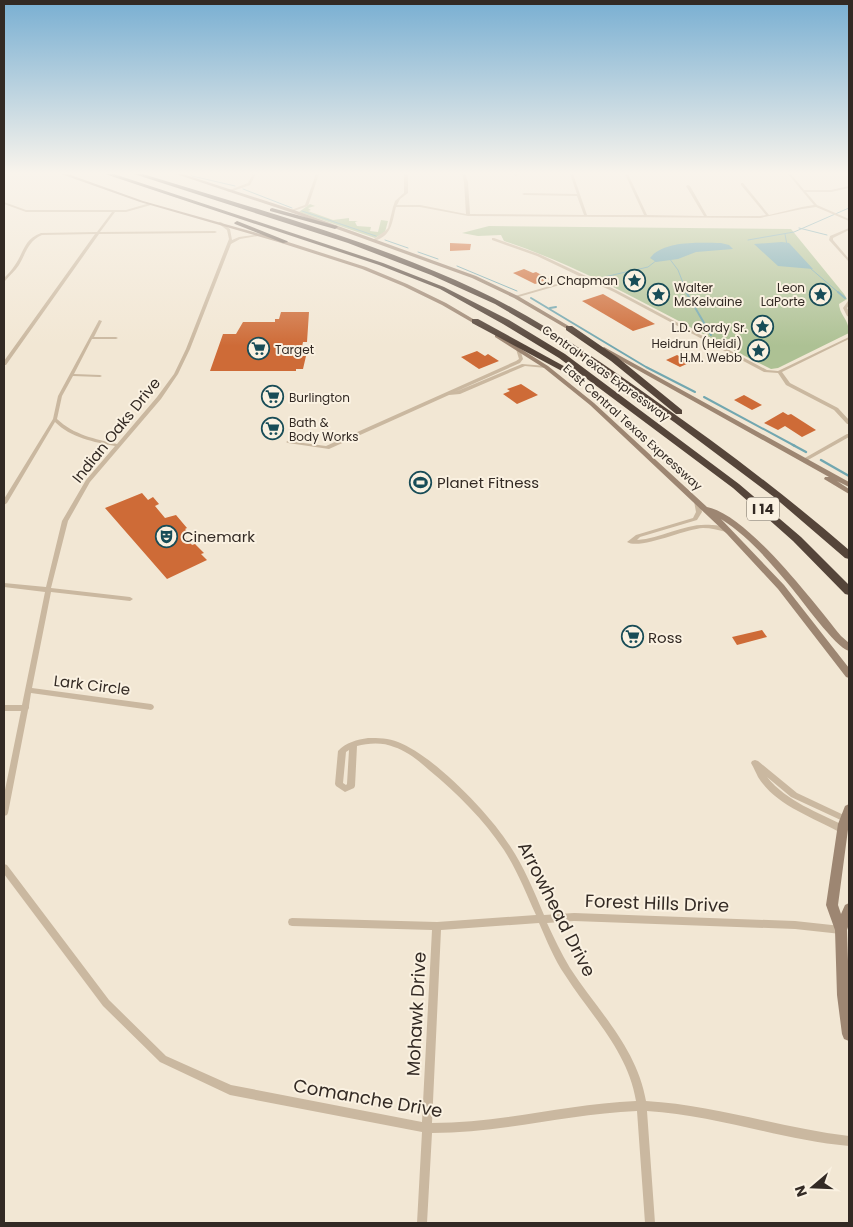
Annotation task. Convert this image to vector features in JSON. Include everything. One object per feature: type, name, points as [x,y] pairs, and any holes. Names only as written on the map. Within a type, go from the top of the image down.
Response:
[{"type":"highway","points":[[258,231],[286,242]]},
{"type":"highway","name":"Central Texas Expressway","points":[[282,231],[381,264],[468,301],[562,356],[765,511],[849,591]]},
{"type":"highway","name":"Central Texas Expressway","points":[[313,231],[392,257],[477,292],[548,330],[602,365],[749,471],[849,556]]},
{"type":"highway","points":[[475,321],[595,386],[662,436],[676,442]]},
{"type":"highway","points":[[569,328],[637,377],[742,463],[749,471]]},
{"type":"main road","name":"East Central Texas Expressway","points":[[248,231],[286,242],[397,282],[475,321],[546,367],[592,404],[730,532],[781,587],[849,674]]},
{"type":"main road","points":[[350,231],[474,277],[516,297],[637,368],[849,484]]},
{"type":"main road","points":[[732,420],[766,444],[849,492]]},
{"type":"main road","points":[[700,504],[720,514],[758,546],[838,638],[849,648]]},
{"type":"main road","points":[[846,820],[832,905],[841,930],[843,994],[849,1034]]},
{"type":"main road","points":[[841,930],[849,909]]},
{"type":"street","points":[[4,364],[98,231]]},
{"type":"street","points":[[229,231],[231,233],[229,244]]},
{"type":"street","points":[[375,240],[389,231]]},
{"type":"street","points":[[844,231],[831,237],[849,259]]},
{"type":"street","points":[[4,280],[17,265],[22,251],[34,236],[41,234],[214,232]]},
{"type":"street","points":[[229,244],[239,238],[262,235]]},
{"type":"street","points":[[493,239],[538,255],[627,297],[761,368],[779,372],[849,338]]},
{"type":"street","name":"Indian Oaks Drive","points":[[4,813],[60,536],[72,506],[88,481],[159,398],[182,362],[229,244]]},
{"type":"street","points":[[516,297],[584,277]]},
{"type":"street","points":[[849,302],[845,308],[849,316]]},
{"type":"street","points":[[4,503],[54,420],[60,396],[100,321]]},
{"type":"street","points":[[92,338],[116,338]]},
{"type":"street","points":[[288,442],[327,448],[518,362],[521,359],[518,349]]},
{"type":"street","points":[[448,394],[458,393],[524,365],[546,367]]},
{"type":"street","points":[[779,372],[788,384],[836,409],[849,424]]},
{"type":"street","points":[[71,375],[100,376]]},
{"type":"street","points":[[54,420],[62,427],[87,439],[117,445]]},
{"type":"street","points":[[806,459],[849,435]]},
{"type":"street","points":[[700,504],[699,512],[695,519],[638,536],[630,542],[646,542],[700,526],[713,525],[730,532]]},
{"type":"street","points":[[4,585],[130,598]]},
{"type":"street","name":"Lark Circle","points":[[28,690],[151,706]]},
{"type":"street","points":[[4,708],[26,708]]},
{"type":"street","name":"Arrowhead Drive","points":[[354,744],[380,741],[396,744],[416,756],[459,792],[492,825],[508,849],[558,955],[624,1053],[636,1080],[641,1106],[650,1223]]},
{"type":"street","points":[[354,744],[351,786],[345,789],[339,784],[342,751],[354,744]]},
{"type":"street","points":[[755,763],[794,795],[846,820],[782,797],[760,776],[755,763]]},
{"type":"street","name":"Comanche Drive","points":[[4,868],[106,1003],[163,1059],[230,1090],[426,1128],[456,1129],[581,1111],[641,1106],[712,1114],[822,1139],[849,1141]]},
{"type":"street","name":"Forest Hills Drive","points":[[292,922],[437,926],[574,917],[780,924],[841,930]]},
{"type":"street","name":"Mohawk Drive","points":[[422,1223],[437,926]]},
{"type":"green space","points":[[355,231],[385,231],[375,238]]},
{"type":"green space","points":[[469,231],[793,231],[847,299],[839,304],[848,324],[849,333],[778,368],[771,369],[606,284],[539,254],[504,241],[501,235],[478,236],[462,233]]},
{"type":"water","points":[[721,243],[729,245],[733,249],[696,252],[678,259],[656,262],[650,258],[656,252],[673,245]]},
{"type":"water","points":[[789,243],[813,269],[778,266],[754,244]]},
{"type":"building","points":[[450,243],[471,244],[470,250],[450,251]]},
{"type":"building","points":[[524,269],[533,273],[536,272],[549,279],[535,284],[513,273]]},
{"type":"building","points":[[603,294],[655,324],[633,331],[582,301]]},
{"type":"building","name":"Target","points":[[281,312],[309,312],[307,342],[303,342],[300,356],[306,356],[303,369],[296,369],[296,371],[210,371],[223,334],[236,334],[243,322],[275,322],[275,319],[279,319]]},
{"type":"building","points":[[477,351],[485,356],[488,354],[499,361],[479,369],[461,357]]},
{"type":"building","points":[[677,355],[691,362],[680,367],[666,360]]},
{"type":"building","points":[[521,384],[538,395],[517,404],[503,394],[510,391],[507,389]]},
{"type":"building","points":[[744,395],[762,405],[752,410],[734,400]]},
{"type":"building","points":[[783,412],[788,415],[791,414],[816,430],[802,437],[785,426],[778,430],[764,423]]},
{"type":"building","name":"Cinemark","points":[[142,493],[148,500],[153,497],[159,504],[155,506],[165,518],[176,515],[187,528],[185,529],[188,532],[183,534],[192,545],[195,544],[204,553],[201,554],[207,560],[167,579],[105,508]]},
{"type":"building","points":[[762,630],[767,637],[737,645],[732,637]]},
{"type":"waterway","points":[[362,231],[376,236]]},
{"type":"waterway","points":[[748,240],[796,231]]},
{"type":"waterway","points":[[812,231],[827,235]]},
{"type":"waterway","points":[[785,234],[787,245]]},
{"type":"waterway","points":[[385,240],[408,248]]},
{"type":"waterway","points":[[418,252],[438,259]]},
{"type":"waterway","points":[[669,258],[678,270],[687,293]]},
{"type":"waterway","points":[[604,277],[648,267],[657,260]]},
{"type":"waterway","points":[[457,266],[517,291]]},
{"type":"waterway","points":[[810,268],[839,293]]},
{"type":"waterway","points":[[686,292],[711,335]]},
{"type":"waterway","points":[[838,292],[845,298]]},
{"type":"waterway","points":[[531,298],[646,367],[695,392]]},
{"type":"waterway","points":[[550,308],[556,307]]},
{"type":"waterway","points":[[704,397],[795,446]]},
{"type":"waterway","points":[[793,445],[806,452]]},
{"type":"waterway","points":[[821,460],[849,476]]},
{"type":"place","name":"CJ Chapman","points":[[634,280]]},
{"type":"place","name":"Walter McKelvaine","points":[[658,294]]},
{"type":"place","name":"Leon LaPorte","points":[[821,294]]},
{"type":"place","name":"L.D. Gordy Sr.","points":[[763,327]]},
{"type":"place","name":"Target","points":[[259,349]]},
{"type":"place","name":"Heidrun (Heidi) H.M. Webb","points":[[758,350]]},
{"type":"place","name":"Burlington","points":[[273,397]]},
{"type":"place","name":"Bath & Body Works","points":[[273,429]]},
{"type":"place","name":"Planet Fitness","points":[[421,482]]},
{"type":"place","name":"Cinemark","points":[[166,536]]},
{"type":"place","name":"Ross","points":[[632,637]]}]
